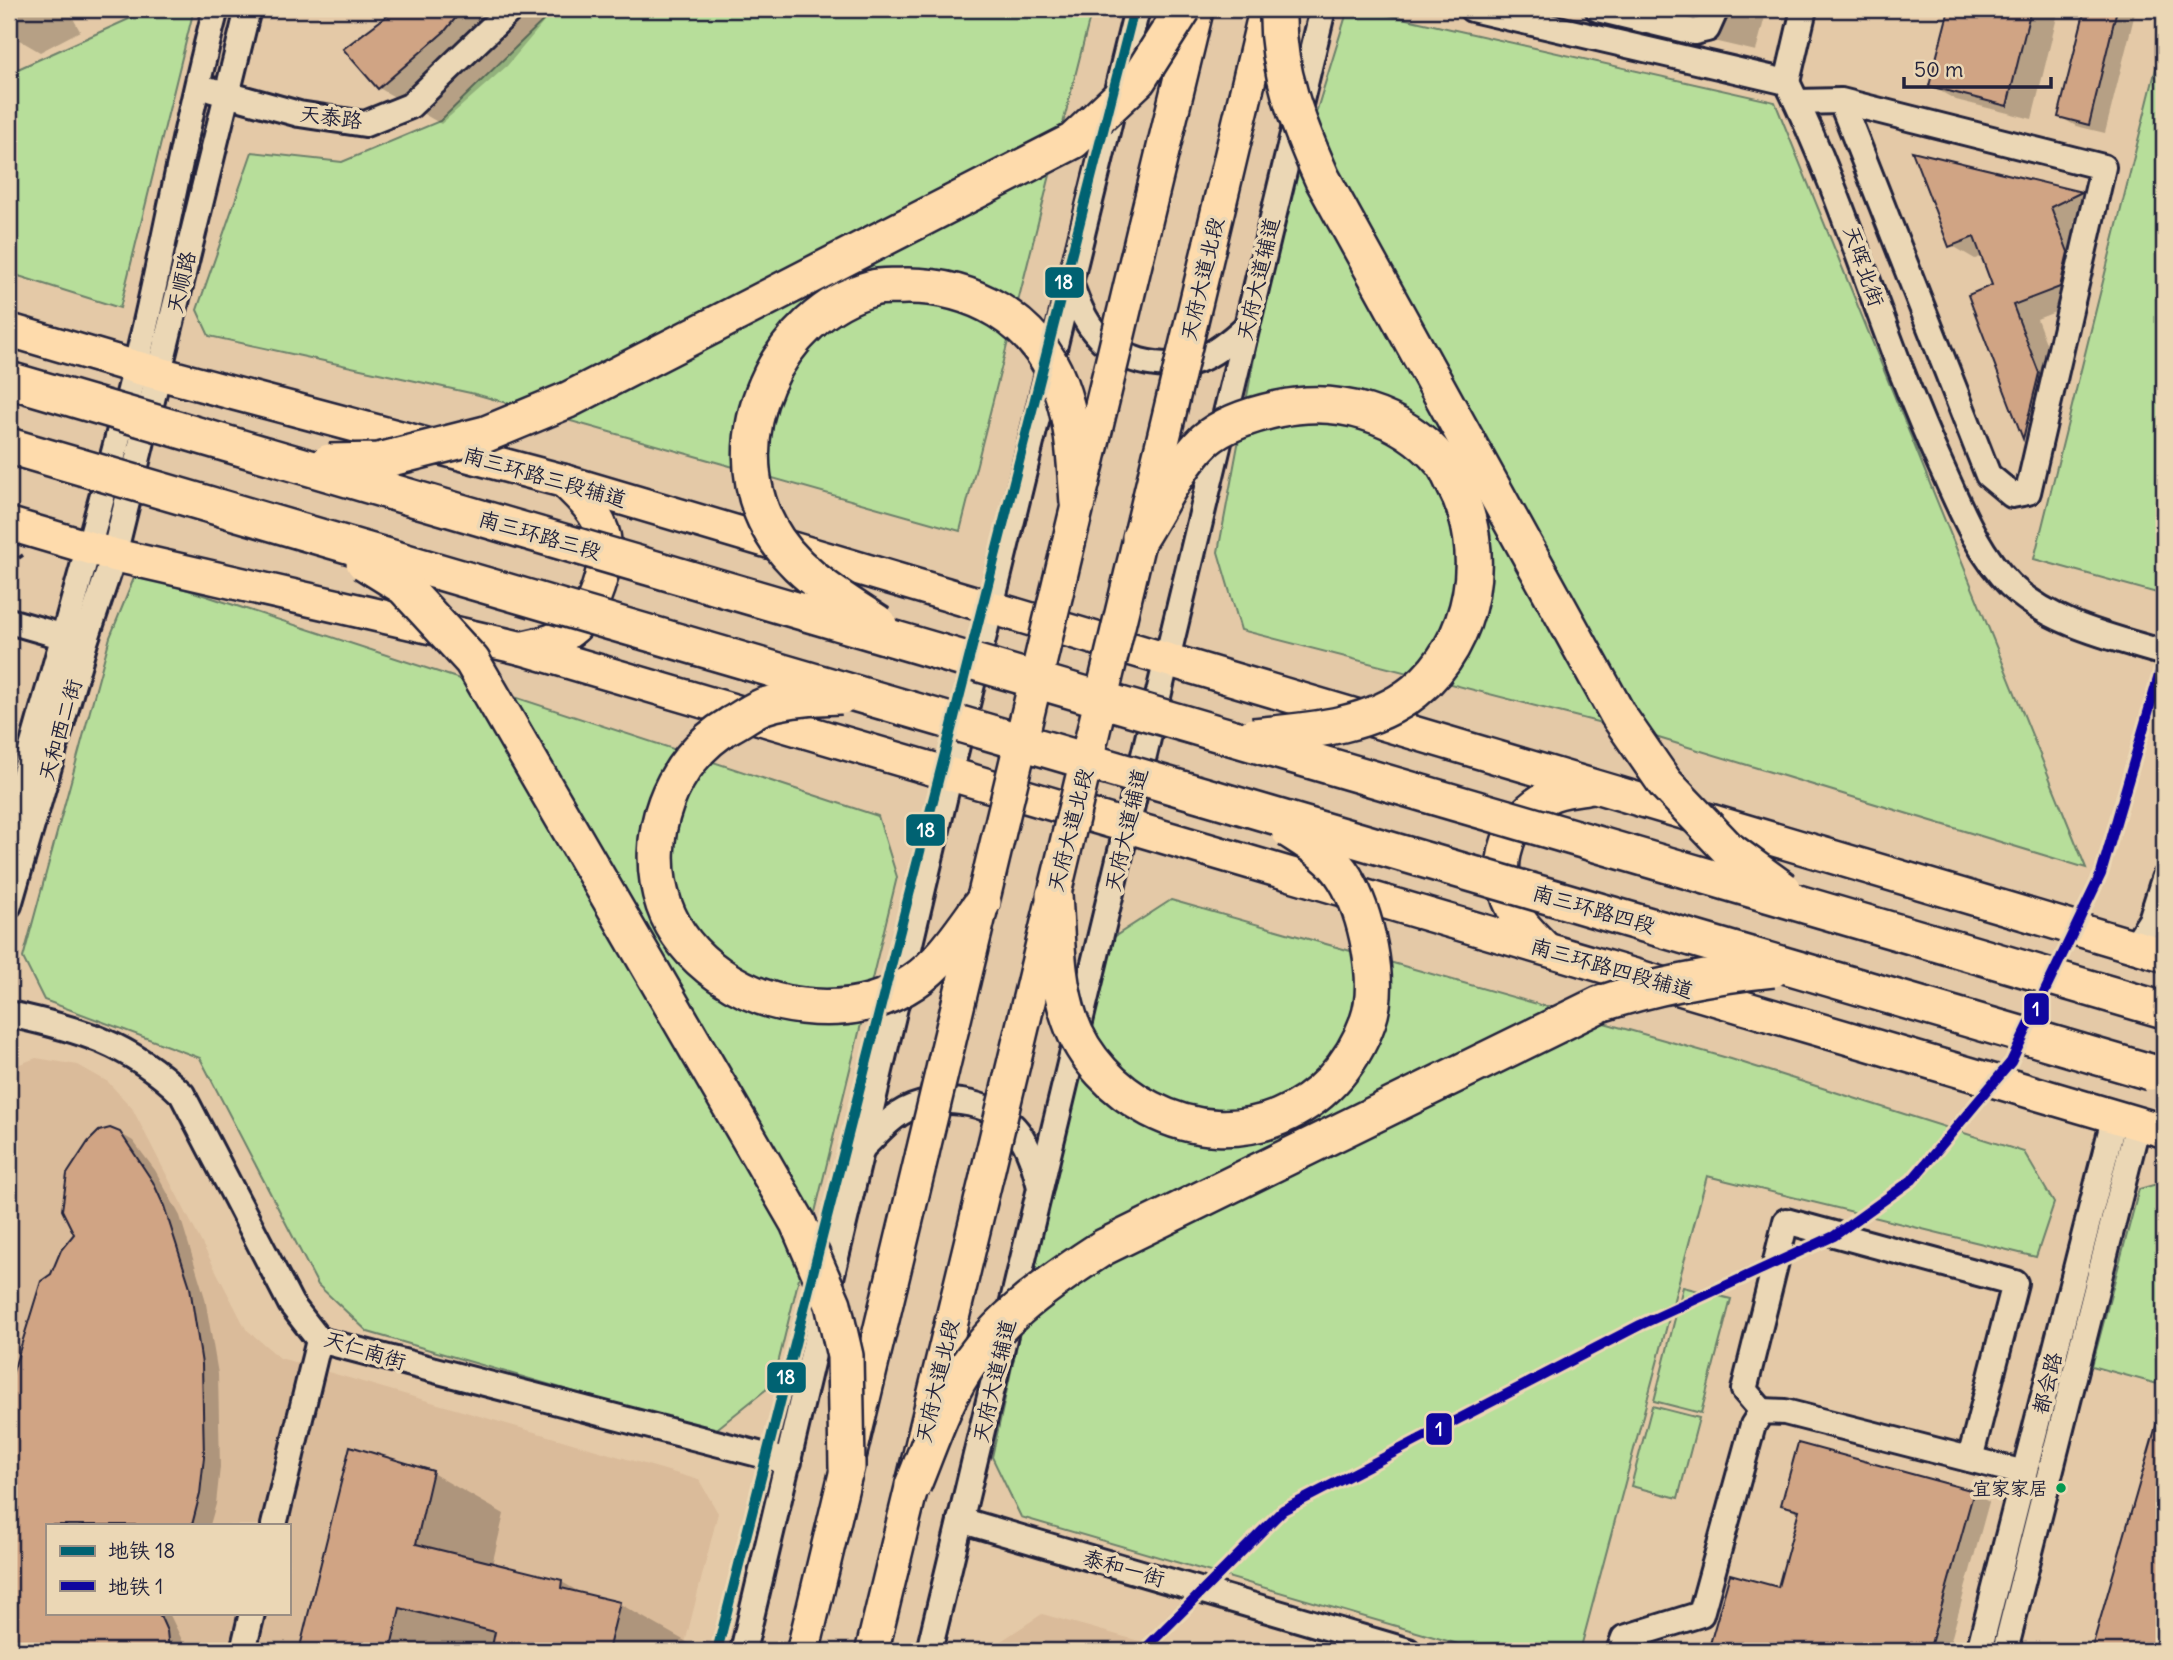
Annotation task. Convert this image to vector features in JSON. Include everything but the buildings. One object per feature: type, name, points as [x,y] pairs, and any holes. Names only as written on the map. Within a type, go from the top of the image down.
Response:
[{"type":"highway","points":[[289,462],[379,461],[486,434],[580,394],[1073,141],[1138,80],[1182,9]]},
{"type":"highway","points":[[1278,9],[1283,73],[1300,130],[1322,178],[1618,715],[1665,783],[1728,849],[1804,905]]},
{"type":"highway","points":[[908,643],[808,577],[769,528],[755,491],[751,444],[760,398],[783,351],[826,310],[874,287],[934,286],[977,297],[1021,326],[1040,348],[1059,382],[1073,434],[1078,503]]},
{"type":"highway","name":"南三环路三段","points":[[9,380],[1234,738]]},
{"type":"highway","points":[[1140,537],[1183,467],[1207,439],[1255,415],[1306,403],[1353,407],[1396,424],[1442,461],[1464,502],[1473,550],[1472,594],[1457,636],[1444,660],[1422,684],[1387,708],[1342,724],[1234,738]]},
{"type":"highway","points":[[9,446],[862,695]]},
{"type":"highway","points":[[328,540],[404,587],[472,661],[798,1223],[833,1304],[845,1356],[847,1468]]},
{"type":"highway","points":[[862,695],[818,697],[765,705],[715,734],[683,765],[664,808],[656,852],[664,905],[690,949],[730,985],[779,1004],[825,1009],[866,1004],[914,981],[948,948],[983,902]]},
{"type":"highway","name":"南三环路四段","points":[[862,695],[2150,1072]]},
{"type":"highway","points":[[1234,738],[2164,1010]]},
{"type":"highway","points":[[1054,895],[1060,984],[1071,1023],[1100,1070],[1128,1097],[1167,1118],[1214,1128],[1252,1127],[1294,1111],[1324,1090],[1351,1059],[1369,1018],[1373,979],[1368,941],[1345,877],[1324,853],[1261,812]]},
{"type":"highway","points":[[913,1485],[953,1389],[986,1340],[1037,1291],[1104,1247],[1600,1004],[1646,989],[1710,975],[1791,967]]},
{"type":"main road","points":[[803,1651],[1197,9]]},
{"type":"main road","name":"天府大道北段","points":[[872,1651],[1266,9]]},
{"type":"main road","name":"南三环路三段辅道","points":[[9,330],[147,370],[564,481],[2164,955]]},
{"type":"main road","points":[[521,648],[552,641],[573,629],[592,604],[601,576],[604,537],[589,505],[564,481]]},
{"type":"main road","points":[[9,524],[102,551],[521,648],[950,774]]},
{"type":"main road","name":"南三环路四段辅道","points":[[950,774],[2139,1123]]},
{"type":"main road","points":[[1545,948],[1518,918],[1505,894],[1502,861],[1509,835],[1529,809],[1550,795],[1594,786]]},
{"type":"street","name":"天顺路","points":[[147,370],[196,86],[216,9]]},
{"type":"street","name":"天顺路","points":[[102,551],[147,370],[248,9]]},
{"type":"street","name":"天泰路","points":[[196,86],[299,114],[365,124],[410,106],[512,9]]},
{"type":"street","points":[[743,1651],[950,774],[1137,9]]},
{"type":"street","name":"天府大道辅道","points":[[929,1651],[1322,9]]},
{"type":"street","points":[[1472,9],[1792,92],[1841,101],[2103,167],[2028,492],[2012,495],[1988,475],[1841,101]]},
{"type":"street","points":[[1598,9],[1694,32],[1707,29],[1716,9]]},
{"type":"street","points":[[1792,92],[1804,9]]},
{"type":"street","name":"天晖北街","points":[[1792,92],[1843,207],[1912,404],[1967,524],[1986,556],[2011,585],[2041,608],[2081,628],[2164,653]]},
{"type":"street","points":[[1070,283],[1082,315],[1099,338],[1127,357],[1157,365],[1178,366],[1200,360],[1223,348],[1247,326]]},
{"type":"street","name":"天和西二街","points":[[9,829],[102,551]]},
{"type":"street","points":[[9,621],[74,639]]},
{"type":"street","name":"天和西二街","points":[[9,905],[74,639]]},
{"type":"street","points":[[2134,946],[2151,920],[2164,879]]},
{"type":"street","name":"天仁南街","points":[[9,1014],[65,1026],[120,1048],[155,1068],[182,1094],[291,1304],[319,1340],[789,1462]]},
{"type":"street","points":[[863,1147],[898,1115],[923,1103],[959,1101],[988,1110],[1017,1130],[1032,1157],[1040,1188]]},
{"type":"street","name":"都会路","points":[[1979,1651],[2024,1473],[2139,1123]]},
{"type":"street","name":"都会路","points":[[2006,1651],[2139,1123]]},
{"type":"street","points":[[1762,1412],[1744,1390],[1786,1221],[2015,1283],[1970,1460]]},
{"type":"street","points":[[274,1524],[319,1340]]},
{"type":"street","points":[[1762,1412],[1785,1412],[2024,1473]]},
{"type":"street","points":[[1619,1651],[1624,1639],[1701,1614],[1753,1425],[1762,1412]]},
{"type":"street","name":"泰和一街","points":[[960,1520],[1408,1651]]},
{"type":"street","points":[[243,1651],[252,1614]]},
{"type":"shaded area","points":[[36,1058],[78,1065],[108,1082],[132,1108],[246,1329],[280,1358],[699,1480],[718,1513],[683,1651],[9,1651],[9,1068]]},
{"type":"shaded area","points":[[1042,1614],[1175,1651],[998,1651],[1001,1641]]},
{"type":"green space","points":[[151,9],[194,9],[120,308],[9,273],[9,73]]},
{"type":"green space","points":[[555,9],[1092,9],[960,531],[475,394],[209,336],[197,310],[252,152],[342,162],[440,121]]},
{"type":"green space","points":[[1348,9],[1362,9],[1775,102],[2086,868],[1652,736],[1241,630],[1218,552],[1275,246]]},
{"type":"green space","points":[[2164,36],[2164,595],[2034,559]]},
{"type":"green space","points":[[136,573],[878,816],[897,877],[773,1384],[713,1432],[368,1332],[318,1285],[200,1058],[44,1000],[23,958],[110,637]]},
{"type":"green space","points":[[1171,900],[1731,1059],[2024,1152],[2054,1203],[2036,1257],[1707,1176],[1580,1651],[1482,1651],[1021,1517],[992,1457],[1063,1136],[1114,937]]},
{"type":"green space","points":[[2164,1182],[2164,1383],[2161,1385],[2092,1366],[2139,1189]]},
{"type":"green space","points":[[1683,1287],[1731,1299],[1701,1413],[1654,1401]]},
{"type":"green space","points":[[1652,1406],[1699,1418],[1678,1498],[1631,1486]]},
{"type":"metro line","name":"18","points":[[717,1651],[1134,9]]},
{"type":"metro line","name":"1","points":[[1143,1651],[1283,1510],[1640,1325],[1834,1236],[1912,1180],[2011,1062],[2101,874],[2164,658]]},
{"type":"place","name":"宜家家居","points":[[2061,1488]]}]
